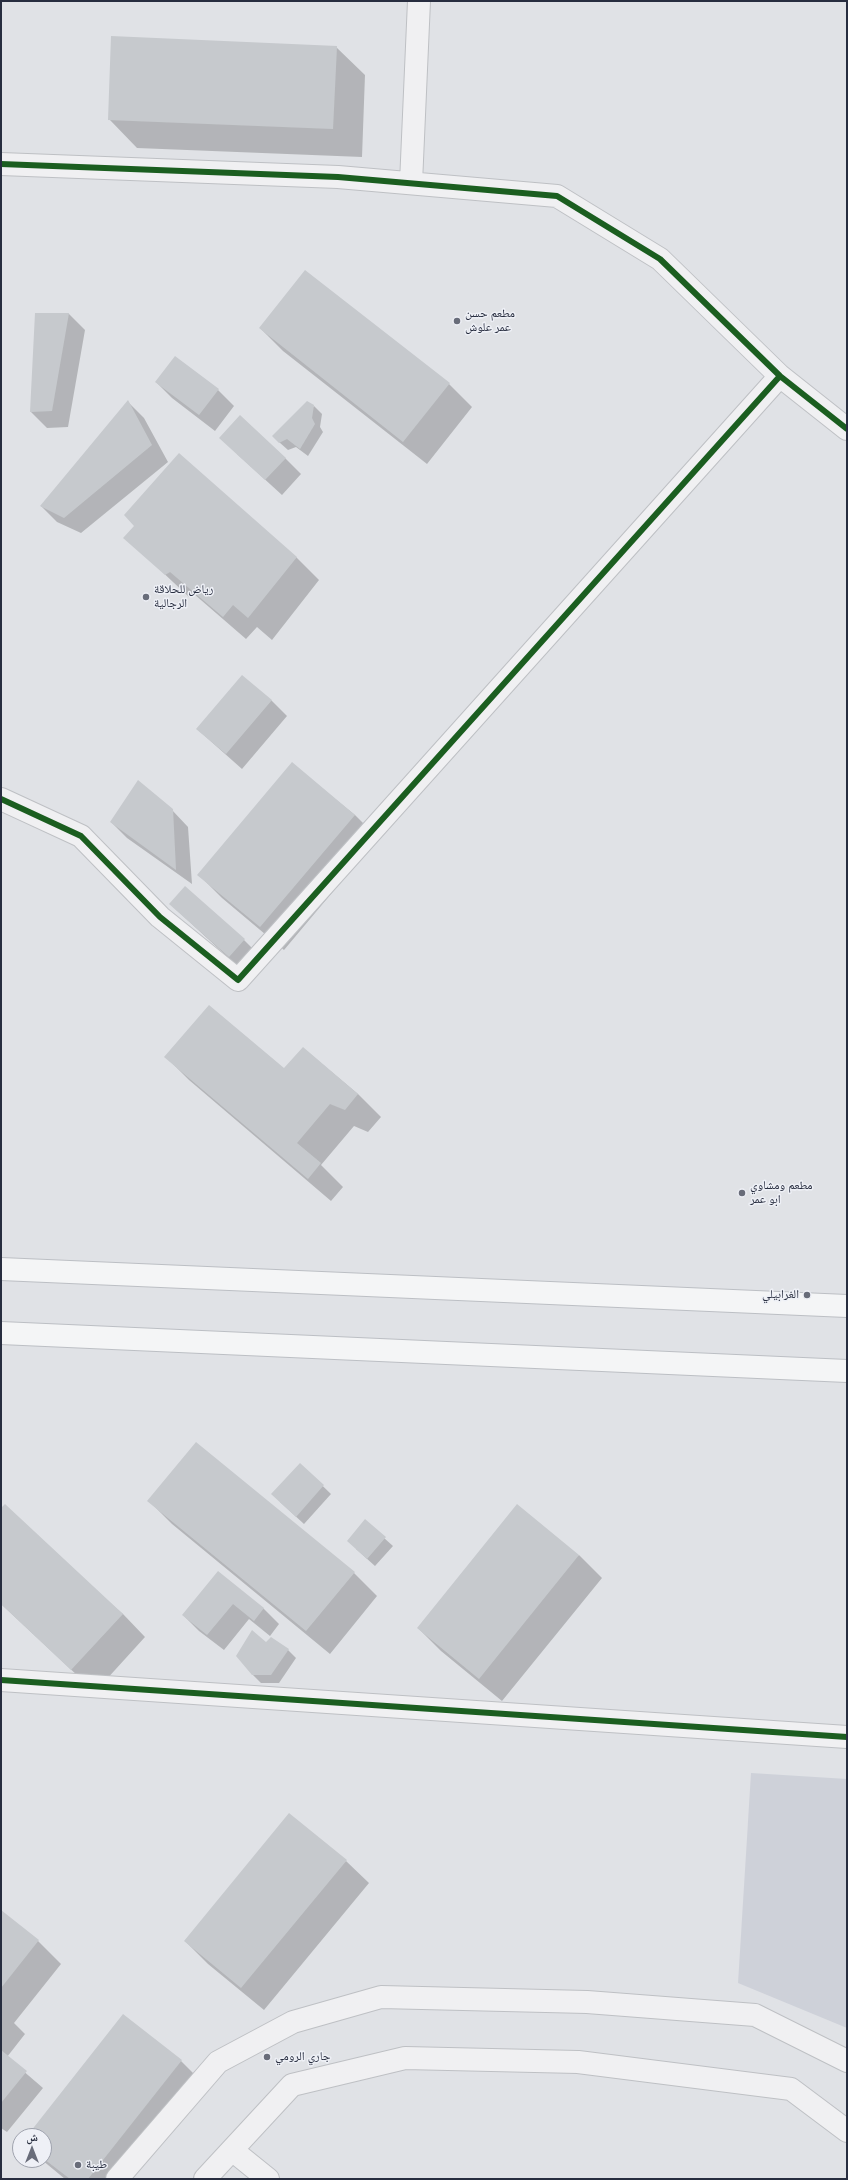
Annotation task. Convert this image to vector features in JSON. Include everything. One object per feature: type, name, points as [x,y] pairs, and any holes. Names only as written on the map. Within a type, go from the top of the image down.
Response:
[{"type":"main road","points":[[1,1269],[847,1306]]},
{"type":"main road","points":[[1,1333],[847,1371]]},
{"type":"street","points":[[411,183],[419,1]]},
{"type":"street","points":[[1,164],[338,177],[557,196],[660,258],[780,376],[847,429]]},
{"type":"street","points":[[1,800],[81,836],[160,917],[238,980],[780,376]]},
{"type":"street","points":[[1,1680],[847,1738]]},
{"type":"street","points":[[118,2179],[218,2062],[293,2022],[381,1997],[587,2002],[755,2015],[847,2061]]},
{"type":"street","points":[[205,2179],[292,2084],[405,2058],[578,2062],[791,2089],[847,2131]]},
{"type":"street","points":[[232,2150],[268,2179]]},
{"type":"shaded area","points":[[751,1773],[847,1779],[847,2028],[738,1983]]},
{"type":"building","points":[[111,36],[337,46],[333,129],[108,120]]},
{"type":"building","points":[[305,270],[450,383],[403,442],[259,328]]},
{"type":"building","points":[[35,313],[69,313],[52,411],[30,412]]},
{"type":"building","points":[[175,356],[219,389],[199,415],[155,382]]},
{"type":"building","points":[[128,400],[152,445],[64,518],[40,506]]},
{"type":"building","points":[[307,401],[314,405],[312,418],[315,424],[300,449],[287,439],[279,443],[272,436]]},
{"type":"building","points":[[240,415],[286,458],[265,480],[219,438]]},
{"type":"building","points":[[179,453],[297,557],[248,618],[233,605],[223,617],[170,572],[165,575],[123,538],[134,526],[124,515]]},
{"type":"building","points":[[242,675],[272,700],[226,754],[196,729]]},
{"type":"building","points":[[292,762],[355,815],[260,927],[197,875]]},
{"type":"building","points":[[138,780],[173,809],[176,870],[110,822]]},
{"type":"building","points":[[185,886],[245,939],[229,957],[169,904]]},
{"type":"building","points":[[209,1005],[284,1068],[303,1047],[358,1094],[345,1110],[330,1104],[297,1143],[321,1163],[308,1179],[164,1057]]},
{"type":"building","points":[[196,1442],[355,1572],[306,1631],[147,1501]]},
{"type":"building","points":[[300,1463],[324,1485],[296,1517],[271,1494]]},
{"type":"building","points":[[5,1504],[123,1614],[71,1670],[1,1604],[1,1508]]},
{"type":"building","points":[[517,1504],[579,1555],[479,1679],[417,1628]]},
{"type":"building","points":[[365,1519],[386,1537],[367,1559],[347,1541]]},
{"type":"building","points":[[218,1571],[264,1608],[254,1621],[233,1604],[207,1635],[182,1615]]},
{"type":"building","points":[[252,1630],[266,1642],[271,1637],[289,1649],[271,1675],[252,1675],[236,1656]]},
{"type":"building","points":[[289,1813],[347,1860],[241,1988],[184,1941]]},
{"type":"building","points":[[1,1910],[39,1940],[1,1988]]},
{"type":"building","points":[[123,2014],[182,2060],[88,2179],[70,2179],[52,2165],[52,2128],[33,2128]]},
{"type":"building","points":[[1,2050],[27,2071],[1,2103]]},
{"type":"cycle path","points":[[1,164],[338,177],[557,196],[660,259],[780,376],[847,429]]},
{"type":"cycle path","points":[[1,799],[81,836],[160,917],[238,980],[780,376]]},
{"type":"cycle path","points":[[1,1680],[847,1737]]},
{"type":"place","name":"مطعم حسن عمر علوش","points":[[457,321]]},
{"type":"place","name":"رياض للحلاقة الرجالية","points":[[146,597]]},
{"type":"place","name":"مطعم ومشاوي ابو عمر","points":[[742,1193]]},
{"type":"place","name":"الغرابيلي","points":[[807,1295]]},
{"type":"place","name":"جاري الرومي","points":[[267,2057]]},
{"type":"place","name":"طيبة","points":[[78,2165]]}]
